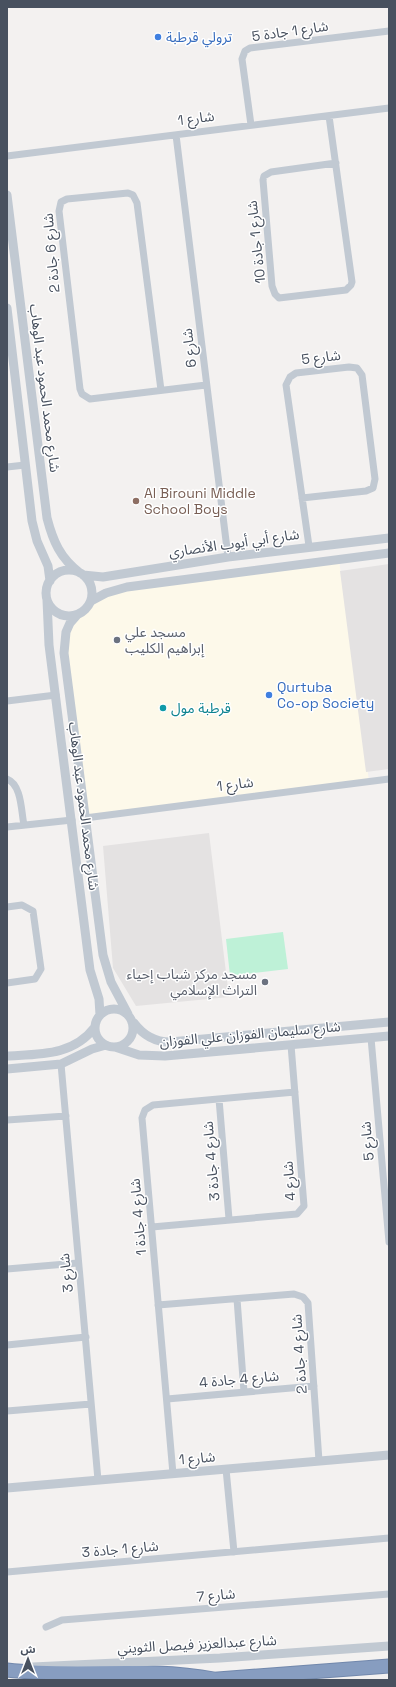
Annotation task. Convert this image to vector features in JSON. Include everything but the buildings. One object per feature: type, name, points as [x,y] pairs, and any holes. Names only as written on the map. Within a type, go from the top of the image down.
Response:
[{"type":"highway","points":[[7,1670],[33,1673],[166,1672],[208,1680],[389,1666]]},
{"type":"street","name":"شارع 1 جادة 5","points":[[251,125],[242,59],[245,51],[250,48],[389,30]]},
{"type":"street","name":"شارع 1","points":[[7,156],[389,108]]},
{"type":"street","name":"شارع 1 جادة 10","points":[[329,116],[336,163],[351,285],[346,290],[279,298],[275,294],[272,286],[263,180],[264,176],[271,172],[336,163]]},
{"type":"street","name":"شارع 6","points":[[176,135],[228,557]]},
{"type":"street","name":"شارع 6 جادة 2","points":[[161,390],[136,203],[133,195],[128,193],[67,199],[61,202],[59,212],[80,389],[82,394],[90,399],[206,385]]},
{"type":"street","name":"شارع محمد الحمود عبد الوهاب","points":[[7,195],[33,411],[51,534],[62,557],[82,574]]},
{"type":"street","name":"شارع محمد الحمود عبد الوهاب","points":[[7,308],[32,521],[37,541],[48,566],[50,581]]},
{"type":"street","name":"شارع 5","points":[[302,498],[366,491],[373,488],[375,479],[362,375],[357,368],[349,367],[296,373],[290,377],[286,385],[302,498],[309,546]]},
{"type":"street","points":[[20,414],[27,415],[33,411]]},
{"type":"street","points":[[22,432],[29,428],[36,431]]},
{"type":"street","points":[[7,467],[25,465]]},
{"type":"street","name":"شارع أبي أيوب الأنصاري","points":[[82,574],[94,578],[103,577],[228,557],[309,546],[389,538]]},
{"type":"street","points":[[91,601],[106,593],[128,587],[386,554],[379,539]]},
{"type":"street","points":[[69,570],[82,574],[91,585],[91,601],[87,608],[77,615],[69,616],[57,612],[51,607],[47,600],[47,588],[50,581],[61,572],[69,570]]},
{"type":"street","name":"شارع محمد الحمود عبد الوهاب","points":[[47,600],[49,645],[90,970],[99,999],[100,1015]]},
{"type":"street","name":"شارع محمد الحمود عبد الوهاب","points":[[77,615],[70,623],[66,632],[64,653],[85,818],[104,963],[116,993],[128,1014]]},
{"type":"street","points":[[7,701],[56,695]]},
{"type":"street","points":[[7,779],[13,782],[17,789],[24,825]]},
{"type":"street","name":"شارع 1","points":[[85,818],[389,779]]},
{"type":"street","points":[[7,827],[72,820]]},
{"type":"street","points":[[7,907],[22,905],[33,911],[41,969],[35,979],[7,983]]},
{"type":"street","points":[[7,1056],[64,1050],[84,1039],[95,1027],[100,1015],[106,1010],[114,1008],[121,1010],[128,1014],[134,1023],[133,1034],[130,1040],[124,1044],[96,1047],[62,1064],[7,1069]]},
{"type":"street","name":"شارع سليمان الفوزان علي الفوزان","points":[[134,1023],[147,1036],[158,1041],[170,1042],[389,1022]]},
{"type":"street","points":[[95,1027],[99,1039],[111,1046]]},
{"type":"street","name":"شارع سليمان الفوزان علي الفوزان","points":[[111,1046],[139,1055],[156,1056],[389,1036]]},
{"type":"street","name":"شارع 5","points":[[371,1038],[389,1242]]},
{"type":"street","name":"شارع 4","points":[[152,1227],[297,1214],[304,1206],[291,1045]]},
{"type":"street","name":"شارع 3","points":[[62,1064],[78,1263],[98,1480]]},
{"type":"street","name":"شارع 4 جادة 1","points":[[173,1474],[142,1118],[145,1110],[153,1105],[295,1092]]},
{"type":"street","name":"شارع 4 جادة 3","points":[[219,1100],[229,1219]]},
{"type":"street","points":[[7,1120],[66,1116]]},
{"type":"street","points":[[7,1269],[78,1263]]},
{"type":"street","name":"شارع 4 جادة 2","points":[[158,1305],[294,1294],[305,1299],[308,1303],[319,1461]]},
{"type":"street","points":[[237,1299],[244,1392]]},
{"type":"street","points":[[7,1345],[86,1337]]},
{"type":"street","name":"شارع 4 جادة 4","points":[[167,1399],[314,1386]]},
{"type":"street","points":[[7,1411],[91,1404]]},
{"type":"street","name":"شارع 1","points":[[7,1488],[389,1455]]},
{"type":"street","points":[[226,1469],[234,1552]]},
{"type":"street","name":"شارع 1 جادة 3","points":[[7,1572],[389,1538]]},
{"type":"street","name":"شارع 7","points":[[46,1627],[62,1620],[389,1594]]},
{"type":"street","name":"شارع عبدالعزيز فيصل الثويني","points":[[7,1670],[54,1665],[227,1658],[389,1646]]},
{"type":"shaded area","points":[[339,560],[369,781],[85,818],[65,642],[80,613],[106,593]]},
{"type":"shaded area","points":[[389,564],[389,769],[366,772],[340,571]]},
{"type":"shaded area","points":[[209,833],[229,997],[136,1006],[113,968],[103,846]]},
{"type":"green space","points":[[283,932],[288,969],[230,976],[226,939]]},
{"type":"place","name":"ترولي قرطبة","points":[[158,37]]},
{"type":"place","name":"Al Birouni Middle School Boys","points":[[136,501]]},
{"type":"place","name":"مسجد علي إبراهيم الكليب","points":[[117,640]]},
{"type":"place","name":"Qurtuba Co-op Society","points":[[269,695]]},
{"type":"place","name":"قرطبة مول","points":[[163,708]]},
{"type":"place","name":"مسجد مركز شباب إحياء التراث الإسلامي","points":[[265,982]]}]
